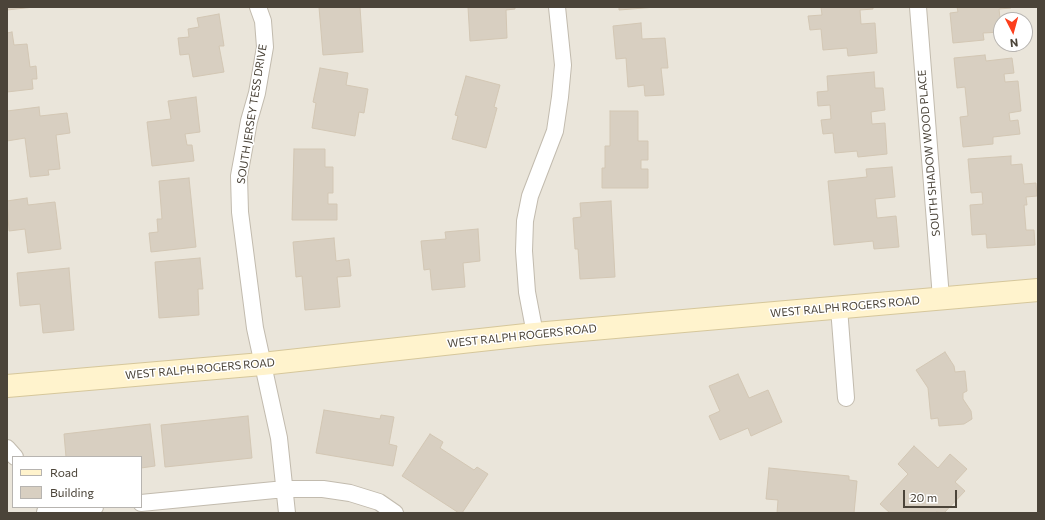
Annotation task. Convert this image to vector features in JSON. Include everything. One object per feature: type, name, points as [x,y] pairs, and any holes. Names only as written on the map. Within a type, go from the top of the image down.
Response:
[{"type":"street","name":"SOUTH JERSEY TESS DRIVE","points":[[258,7],[263,21],[265,47],[257,93],[249,121],[244,149],[240,176],[240,205],[255,328],[279,438],[287,513]]},
{"type":"street","points":[[535,334],[528,292],[524,251],[525,221],[530,196],[555,131],[560,98],[563,65],[557,7]]},
{"type":"street","name":"SOUTH SHADOW WOOD PLACE","points":[[918,7],[941,298]]},
{"type":"street","name":"WEST RALPH ROGERS ROAD","points":[[7,386],[262,364],[535,334],[1038,290]]},
{"type":"street","points":[[839,308],[846,398]]},
{"type":"street","points":[[7,448],[14,456]]},
{"type":"street","points":[[142,503],[285,489],[323,489],[350,493],[379,502],[394,513]]},
{"type":"street","points":[[45,511],[82,508]]},
{"type":"shaded area","points":[[7,7],[1038,7],[1038,513],[7,513]]},
{"type":"building","points":[[7,7],[34,7],[7,10]]},
{"type":"building","points":[[319,7],[360,7],[363,52],[323,55]]},
{"type":"building","points":[[468,7],[515,7],[515,9],[506,10],[507,38],[470,41]]},
{"type":"building","points":[[619,7],[656,7],[619,10]]},
{"type":"building","points":[[821,7],[873,7],[873,9],[860,10],[861,24],[875,23],[877,53],[848,56],[847,48],[823,50],[821,29],[810,30],[808,16],[822,15]]},
{"type":"building","points":[[957,7],[1011,7],[999,9],[999,12],[993,12],[993,32],[983,33],[984,40],[953,43],[950,13],[958,12]]},
{"type":"building","points":[[219,14],[224,46],[219,46],[224,72],[193,77],[189,54],[180,55],[178,38],[189,37],[188,29],[199,27],[197,18]]},
{"type":"building","points":[[641,23],[642,39],[665,38],[668,68],[661,68],[664,95],[645,96],[644,85],[628,87],[626,58],[616,59],[613,26]]},
{"type":"building","points":[[12,32],[14,45],[27,44],[30,67],[36,66],[37,79],[32,79],[33,89],[7,92],[7,33]]},
{"type":"building","points":[[985,55],[986,61],[1012,58],[1014,73],[1004,74],[1005,82],[1018,81],[1021,111],[1009,113],[1010,121],[1018,120],[1020,134],[993,137],[993,144],[963,147],[960,117],[968,116],[965,87],[957,88],[954,58]]},
{"type":"building","points":[[320,68],[348,73],[346,85],[368,89],[364,113],[359,112],[355,136],[312,128],[316,103],[313,102]]},
{"type":"building","points":[[874,72],[875,88],[883,88],[885,110],[871,112],[872,124],[885,123],[887,154],[858,157],[857,151],[835,153],[833,133],[823,134],[821,120],[831,119],[830,105],[818,106],[817,92],[828,91],[827,76]]},
{"type":"building","points":[[466,76],[500,85],[494,107],[497,108],[486,148],[452,139],[458,116],[455,115]]},
{"type":"building","points":[[196,97],[200,132],[185,134],[187,145],[192,145],[194,161],[152,166],[147,122],[171,119],[168,101]]},
{"type":"building","points":[[39,107],[40,116],[67,113],[70,133],[56,135],[60,169],[48,170],[49,175],[30,177],[25,138],[7,141],[7,111]]},
{"type":"building","points":[[610,111],[638,111],[638,141],[648,141],[648,160],[641,160],[641,169],[648,169],[648,188],[602,188],[602,168],[605,168],[605,146],[610,146]]},
{"type":"building","points":[[294,149],[325,149],[325,167],[333,167],[333,193],[328,193],[328,204],[337,204],[337,220],[292,220]]},
{"type":"building","points":[[1011,156],[1011,165],[1022,164],[1024,184],[1036,183],[1037,196],[1026,197],[1027,205],[1024,205],[1026,230],[1034,230],[1035,245],[987,248],[986,234],[972,235],[970,205],[983,204],[982,192],[971,193],[968,159]]},
{"type":"building","points":[[892,167],[895,197],[875,199],[877,218],[896,216],[899,247],[874,249],[873,241],[834,245],[828,181],[867,177],[866,169]]},
{"type":"building","points":[[189,178],[196,247],[151,252],[149,233],[158,232],[157,219],[162,219],[159,181]]},
{"type":"building","points":[[27,198],[28,205],[55,202],[61,249],[28,253],[25,229],[9,231],[7,201]]},
{"type":"building","points":[[611,201],[615,277],[580,279],[578,249],[575,249],[573,218],[581,217],[580,203]]},
{"type":"building","points":[[478,229],[480,261],[463,263],[465,287],[432,290],[430,269],[424,270],[421,241],[446,239],[445,232]]},
{"type":"building","points":[[334,238],[336,261],[349,259],[351,276],[337,277],[340,307],[305,310],[302,276],[296,277],[293,242]]},
{"type":"building","points":[[200,258],[203,289],[198,289],[199,315],[159,318],[155,262]]},
{"type":"building","points":[[69,268],[74,330],[43,333],[40,304],[20,306],[17,273]]},
{"type":"building","points":[[945,352],[954,366],[955,372],[965,371],[967,391],[963,393],[963,399],[971,411],[972,419],[964,424],[939,426],[938,418],[931,419],[928,388],[916,370]]},
{"type":"building","points":[[738,374],[749,398],[768,390],[782,422],[751,436],[748,428],[720,440],[709,416],[720,411],[709,386]]},
{"type":"building","points":[[324,410],[380,419],[381,415],[394,417],[389,444],[397,446],[393,466],[316,453]]},
{"type":"building","points":[[248,416],[252,458],[165,467],[161,425]]},
{"type":"building","points":[[150,424],[155,466],[142,468],[142,456],[66,456],[64,434]]},
{"type":"building","points":[[430,434],[443,442],[440,448],[474,470],[477,467],[488,474],[462,513],[459,513],[402,476]]},
{"type":"building","points":[[914,446],[938,468],[950,454],[967,469],[955,482],[965,491],[944,513],[890,513],[880,504],[908,474],[898,464]]},
{"type":"building","points":[[769,468],[849,476],[849,480],[857,481],[854,513],[777,513],[778,500],[766,499]]}]
